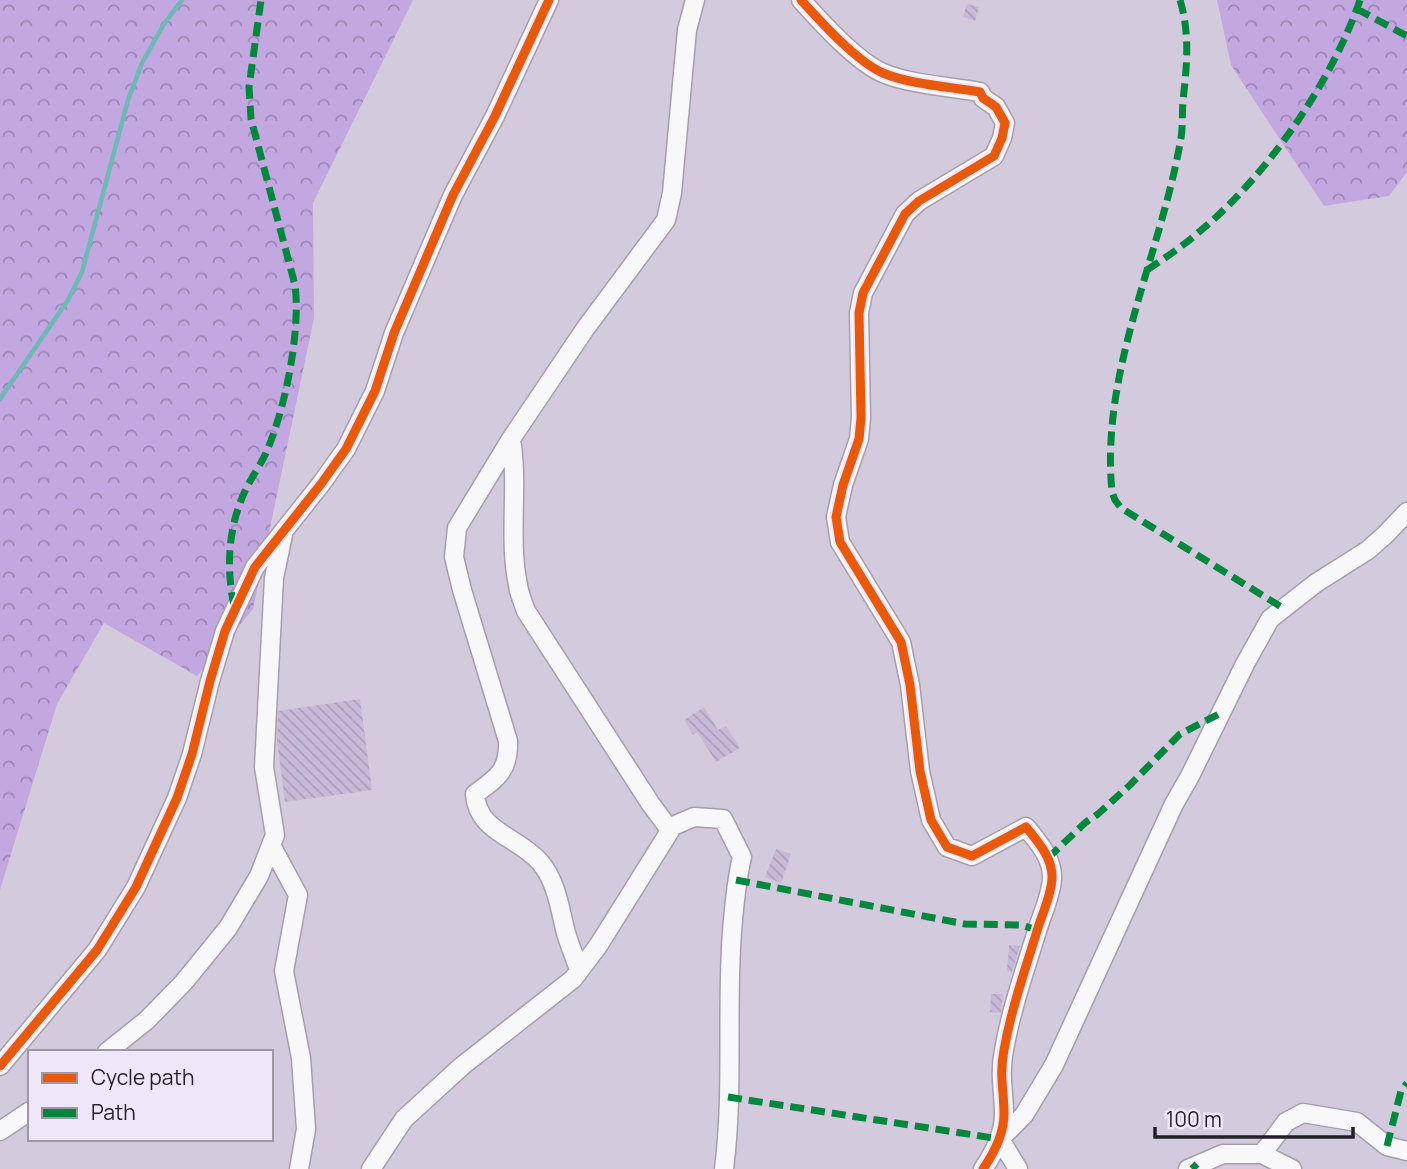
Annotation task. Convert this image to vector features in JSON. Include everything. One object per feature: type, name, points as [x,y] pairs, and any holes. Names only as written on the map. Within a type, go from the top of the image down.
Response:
[{"type":"street","points":[[0,1066],[97,950],[136,887],[177,798],[192,754],[225,631],[255,567],[346,449],[375,391],[394,333],[453,195],[495,116],[549,0]]},
{"type":"street","points":[[579,970],[555,890],[542,863],[529,851],[489,826],[475,805],[475,794],[503,770],[508,741],[454,557],[457,528],[511,439],[585,329],[666,220],[672,192],[687,30],[695,0]]},
{"type":"street","points":[[801,0],[870,66],[884,74],[921,83],[980,92],[983,98],[996,107],[1005,122],[994,156],[919,201],[905,214],[863,293],[859,313],[859,439],[843,485],[836,517],[840,542],[901,642],[910,685],[920,771],[931,820],[947,847],[972,856],[1026,827],[1048,858],[1052,877],[1048,895],[1018,992],[1000,1072],[1004,1116],[1000,1139],[1018,1169]]},
{"type":"street","points":[[511,439],[514,460],[515,565],[526,611],[670,830]]},
{"type":"street","points":[[983,1169],[1000,1139],[1024,1115],[1054,1065],[1174,804],[1270,619],[1316,583],[1368,550],[1407,512]]},
{"type":"street","points":[[110,1050],[147,1020],[184,982],[228,928],[259,876],[275,835],[264,767],[274,578],[285,528]]},
{"type":"street","points":[[371,1169],[404,1119],[462,1066],[573,979],[598,946],[670,830],[694,817],[723,820],[742,857],[736,880],[730,965],[728,1140],[724,1169]]},
{"type":"street","points":[[271,845],[298,895],[284,971],[301,1058],[306,1129],[299,1169]]},
{"type":"street","points":[[0,1131],[28,1112]]},
{"type":"street","points":[[1262,1154],[1286,1122],[1303,1113],[1357,1122],[1387,1146],[1407,1151]]},
{"type":"street","points":[[1188,1169],[1223,1154],[1262,1154],[1292,1169]]},
{"type":"green space","points":[[0,0],[413,0],[313,203],[314,318],[253,609],[197,676],[104,623],[57,704],[0,890]]},
{"type":"green space","points":[[1217,0],[1407,0],[1407,172],[1389,196],[1324,206],[1231,65]]},
{"type":"building","points":[[967,4],[979,7],[975,21],[963,17]]},
{"type":"building","points":[[360,699],[372,790],[285,802],[277,741],[278,711]]},
{"type":"building","points":[[704,707],[718,730],[726,726],[740,748],[716,762],[697,732],[693,735],[684,720]]},
{"type":"building","points":[[776,849],[791,854],[781,883],[765,877]]},
{"type":"building","points":[[1009,945],[1020,946],[1012,972],[1007,971]]},
{"type":"building","points":[[991,994],[1003,994],[1001,1013],[990,1012]]},
{"type":"waterway","points":[[0,399],[68,300],[82,272],[128,100],[142,63],[164,24],[182,0]]},
{"type":"marked path","points":[[234,606],[229,562],[235,519],[245,491],[273,435],[290,370],[296,325],[295,285],[251,119],[249,87],[261,0]]},
{"type":"marked path","points":[[1180,0],[1187,50],[1181,138],[1172,182],[1123,358],[1111,447],[1112,492],[1121,508],[1283,608]]},
{"type":"marked path","points":[[1147,270],[1187,242],[1224,210],[1272,156],[1314,95],[1348,31],[1360,0]]},
{"type":"marked path","points":[[1357,9],[1407,36]]},
{"type":"marked path","points":[[1048,858],[1130,785],[1180,734],[1221,713]]},
{"type":"marked path","points":[[736,880],[965,924],[1021,925],[1037,930]]},
{"type":"marked path","points":[[1387,1146],[1401,1091],[1407,1083]]},
{"type":"marked path","points":[[728,1097],[1000,1139]]},
{"type":"marked path","points":[[1192,1169],[1197,1164]]},
{"type":"cycle path","points":[[0,1066],[97,950],[136,887],[177,798],[192,754],[225,631],[255,567],[346,449],[375,391],[394,333],[453,195],[495,116],[549,0]]},
{"type":"cycle path","points":[[801,0],[840,41],[873,68],[905,80],[980,92],[983,98],[996,107],[1005,123],[994,156],[919,201],[905,214],[863,293],[859,313],[859,439],[843,485],[836,517],[840,542],[901,642],[910,685],[920,771],[931,820],[947,847],[972,856],[1026,827],[1044,851],[1052,871],[1050,892],[1010,1020],[1004,1050],[1002,1129],[983,1169]]}]
